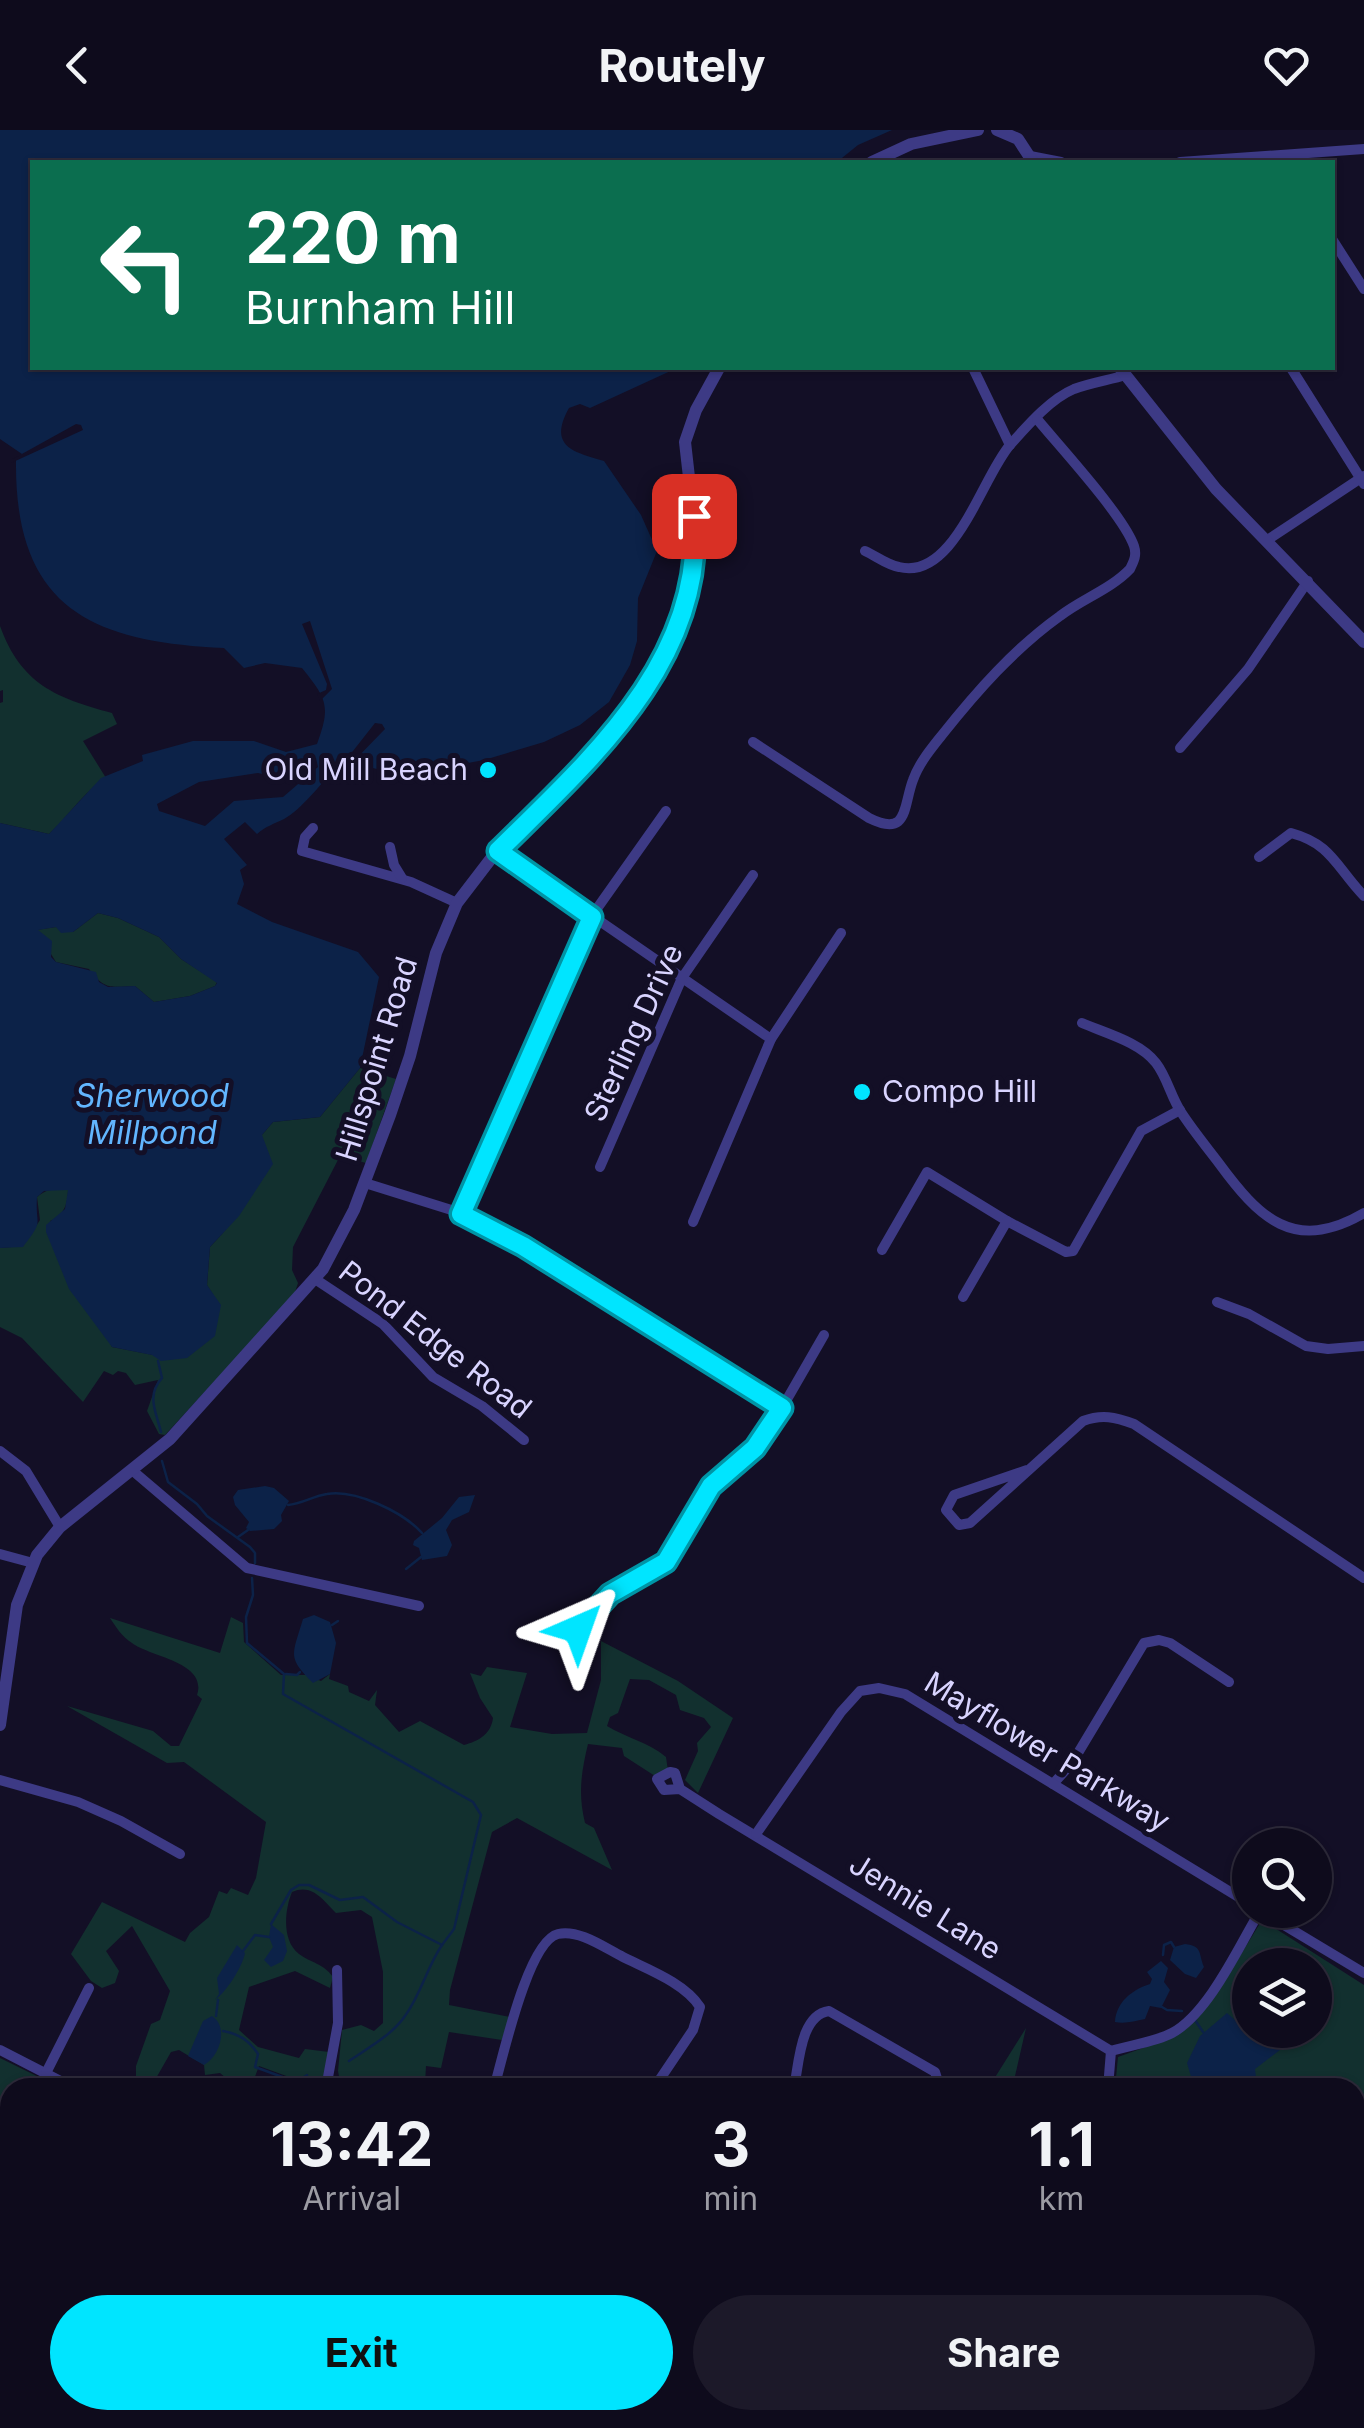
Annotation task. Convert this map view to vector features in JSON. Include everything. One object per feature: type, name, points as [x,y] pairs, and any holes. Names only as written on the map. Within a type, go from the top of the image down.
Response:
[{"type":"street","points":[[876,160],[911,144],[978,130]]},
{"type":"street","points":[[996,130],[1014,136],[1031,159]]},
{"type":"street","points":[[1248,160],[1364,148]]},
{"type":"street","points":[[1335,244],[1364,289]]},
{"type":"street","name":"Hillspoint Road","points":[[0,1725],[13,1624],[32,1564],[60,1527],[181,1428],[315,1279],[347,1226],[365,1182],[403,1080],[436,952],[457,904],[498,851],[605,744],[671,644],[688,598],[694,563],[695,530],[686,442],[696,410],[718,370]]},
{"type":"street","points":[[974,370],[1010,444]]},
{"type":"street","points":[[1266,541],[1363,479],[1292,370]]},
{"type":"street","points":[[865,550],[900,568],[918,568],[936,560],[953,542],[994,465],[1010,444],[1056,401],[1123,372],[1216,489],[1364,642]]},
{"type":"street","points":[[1051,436],[1051,413],[1056,401]]},
{"type":"street","points":[[753,742],[870,818],[892,825],[901,820],[924,758],[1000,667],[1062,614],[1118,580],[1133,563],[1133,543],[1036,419]]},
{"type":"street","points":[[1180,748],[1248,669],[1308,580]]},
{"type":"street","points":[[461,1214],[592,917],[666,812]]},
{"type":"street","points":[[313,828],[305,837],[302,852],[403,879],[457,904]]},
{"type":"street","points":[[1259,857],[1291,833],[1312,839],[1324,846],[1344,876],[1364,896]]},
{"type":"street","points":[[390,847],[394,865],[403,879]]},
{"type":"street","points":[[498,851],[771,1039]]},
{"type":"street","name":"Sterling Drive","points":[[600,1167],[682,978],[753,875]]},
{"type":"street","points":[[692,1222],[771,1039],[842,934]]},
{"type":"street","points":[[1082,1022],[1148,1054],[1158,1065],[1180,1110],[1238,1190],[1279,1226],[1324,1231],[1364,1213]]},
{"type":"street","points":[[882,1250],[927,1172],[1007,1221],[1066,1252],[1074,1251],[1140,1130],[1180,1110]]},
{"type":"street","points":[[365,1182],[461,1214],[523,1246],[782,1408]]},
{"type":"street","points":[[963,1296],[1007,1221]]},
{"type":"street","name":"Pond Edge Road","points":[[315,1279],[383,1324],[433,1378],[482,1406],[524,1440]]},
{"type":"street","points":[[1217,1302],[1249,1314],[1306,1346],[1364,1346]]},
{"type":"street","points":[[578,1629],[610,1594],[666,1562],[711,1486],[755,1448],[824,1334]]},
{"type":"street","points":[[1027,1470],[954,1494],[946,1510],[954,1522],[966,1525],[1083,1421],[1097,1416],[1115,1417],[1134,1424],[1364,1578]]},
{"type":"street","points":[[0,1451],[26,1471],[60,1527]]},
{"type":"street","points":[[133,1470],[247,1568],[419,1606]]},
{"type":"street","points":[[0,1554],[32,1564]]},
{"type":"street","points":[[1053,1784],[1072,1763],[1144,1643],[1159,1640],[1170,1644],[1229,1682]]},
{"type":"street","name":"Mayflower Parkway","points":[[756,1834],[841,1712],[860,1691],[879,1688],[905,1694],[1232,1893]]},
{"type":"street","points":[[1071,1795],[1072,1763]]},
{"type":"street","points":[[0,1780],[78,1802],[121,1820],[180,1854]]},
{"type":"street","name":"Jennie Lane","points":[[680,1789],[1110,2051]]},
{"type":"street","points":[[1109,2078],[1110,2051],[1172,2032],[1193,2014],[1211,1992],[1249,1928]]},
{"type":"street","points":[[1290,1928],[1364,1973]]},
{"type":"street","points":[[497,2078],[533,1961],[548,1938],[562,1933],[575,1934],[633,1962],[687,1992],[700,2006],[693,2030],[661,2078]]},
{"type":"street","points":[[328,2078],[338,2023],[338,1970]]},
{"type":"street","points":[[46,2073],[90,1988]]},
{"type":"street","points":[[797,2078],[812,2019],[819,2012],[829,2011],[935,2072],[937,2078]]},
{"type":"street","points":[[0,2050],[55,2078]]},
{"type":"green space","points":[[0,626],[18,662],[43,686],[112,713],[117,724],[83,741],[106,778],[49,834],[0,823]]},
{"type":"green space","points":[[98,913],[159,937],[181,959],[217,982],[215,986],[190,996],[154,1002],[135,986],[108,986],[89,969],[56,962],[36,930],[56,927],[73,932]]},
{"type":"green space","points":[[360,1068],[396,1079],[366,1163],[340,1156],[293,1247],[292,1270],[298,1283],[294,1295],[165,1435],[159,1434],[147,1411],[158,1380],[135,1385],[126,1373],[118,1371],[113,1375],[104,1371],[83,1402],[22,1338],[0,1327],[0,1248],[23,1246],[40,1220],[37,1197],[48,1190],[64,1189],[68,1190],[64,1208],[50,1221],[112,1347],[153,1355],[220,1306],[207,1285],[210,1247],[241,1210],[257,1181],[262,1166],[261,1136],[273,1122],[320,1117]]},
{"type":"green space","points":[[231,1617],[243,1623],[244,1642],[281,1675],[306,1675],[321,1681],[330,1674],[329,1679],[348,1686],[349,1692],[369,1701],[377,1690],[375,1705],[399,1732],[420,1721],[464,1745],[483,1736],[493,1718],[470,1673],[481,1676],[487,1667],[527,1673],[510,1727],[552,1734],[587,1733],[601,1680],[601,1641],[678,1681],[733,1718],[698,1793],[685,1780],[698,1751],[697,1743],[711,1727],[704,1718],[680,1710],[676,1695],[649,1680],[630,1679],[618,1713],[610,1717],[607,1726],[666,1757],[668,1771],[655,1776],[624,1756],[622,1748],[588,1744],[581,1784],[585,1823],[594,1828],[612,1870],[517,1818],[492,1832],[449,2005],[510,2017],[502,2040],[449,2032],[441,2068],[426,2066],[425,2078],[339,2078],[342,2030],[361,2025],[374,2031],[383,2023],[383,1972],[372,1917],[361,1910],[336,1913],[317,1894],[299,1890],[292,1892],[288,1907],[289,1941],[299,1954],[329,1972],[333,1977],[330,1988],[295,1971],[249,1987],[239,2030],[258,2047],[299,2058],[305,2049],[329,2052],[323,2078],[289,2077],[259,2066],[254,2078],[205,2075],[204,2065],[179,2050],[171,2052],[156,2078],[136,2078],[136,2066],[151,2024],[160,2020],[170,1991],[132,1926],[106,1951],[119,1971],[115,1983],[102,1988],[91,1981],[71,1954],[102,1902],[185,1942],[209,1917],[219,1891],[227,1894],[231,1888],[248,1895],[256,1878],[266,1822],[184,1762],[167,1763],[67,1706],[153,1731],[171,1746],[179,1746],[202,1699],[197,1695],[194,1675],[132,1643],[110,1618],[220,1653]]},
{"type":"green space","points":[[1257,1928],[1275,1928],[1306,1948],[1245,1948]]},
{"type":"green space","points":[[1332,1965],[1364,1985],[1364,2078],[1116,2078],[1118,2057],[1176,2036],[1214,1998],[1232,1969],[1232,2048],[1332,2048]]},
{"type":"green space","points":[[1026,2028],[1017,2078],[995,2078]]},
{"type":"green space","points":[[0,2058],[40,2078],[0,2078]]},
{"type":"water","name":"Sherwood Millpond","points":[[0,130],[892,130],[858,145],[839,160],[30,160],[30,370],[673,370],[590,408],[580,404],[569,408],[561,431],[562,439],[573,450],[604,461],[641,515],[657,551],[638,598],[637,641],[630,665],[609,702],[580,725],[544,742],[484,760],[403,775],[364,766],[345,756],[308,799],[284,819],[257,834],[245,822],[224,839],[247,865],[240,870],[244,884],[237,904],[272,922],[358,952],[379,977],[360,1068],[320,1117],[273,1122],[262,1135],[273,1164],[239,1216],[210,1247],[207,1285],[221,1305],[215,1336],[187,1358],[161,1361],[152,1355],[112,1347],[69,1289],[46,1232],[46,1225],[65,1209],[68,1190],[44,1191],[37,1197],[37,1227],[23,1247],[0,1248],[0,823],[49,834],[101,778],[143,761],[142,755],[193,741],[254,741],[286,752],[317,744],[324,703],[302,668],[265,663],[244,668],[224,648],[135,637],[99,625],[69,607],[46,582],[29,550],[19,509],[16,459],[22,454],[0,439]],"holes":[[[316,758],[318,767],[283,797],[234,801],[205,826],[159,811],[157,804],[199,782],[258,773],[291,775]],[[98,913],[159,937],[181,959],[217,983],[215,986],[190,996],[154,1002],[135,986],[108,987],[99,982],[96,972],[56,962],[51,957],[52,941],[38,930],[56,927],[61,933],[73,932]]]},
{"type":"water","points":[[274,1488],[289,1501],[282,1521],[274,1529],[250,1531],[246,1528],[249,1522],[233,1497],[238,1490]]},
{"type":"water","points":[[475,1495],[469,1512],[452,1520],[446,1530],[452,1545],[447,1556],[422,1560],[414,1541],[442,1518],[459,1497]]},
{"type":"water","points":[[314,1615],[330,1622],[336,1643],[330,1674],[313,1683],[294,1655],[303,1619]]},
{"type":"water","points":[[271,1924],[284,1935],[287,1951],[283,1961],[271,1967],[264,1960],[273,1947],[269,1937]]},
{"type":"water","points":[[237,1945],[245,1953],[243,1959],[233,1979],[215,2000],[219,1994],[217,1978]]},
{"type":"water","points":[[1195,1946],[1200,1954],[1204,1967],[1196,1978],[1170,1960],[1174,1947]]},
{"type":"water","points":[[1161,1961],[1168,1968],[1164,1982],[1170,1990],[1161,2008],[1150,2006],[1145,2019],[1115,2022],[1122,2003],[1150,1984],[1152,1979],[1147,1972]]},
{"type":"water","points":[[1227,2013],[1232,2017],[1232,2048],[1283,2048],[1255,2069],[1256,2077],[1191,2078],[1187,2063],[1200,2036]]},
{"type":"water","points":[[212,2016],[220,2027],[220,2041],[204,2065],[188,2056],[203,2021]]},
{"type":"pier","points":[[76,424],[83,430],[11,463],[11,460]]},
{"type":"pier","points":[[310,621],[332,689],[320,701],[317,694],[326,690],[327,684],[302,624]]},
{"type":"pier","points":[[375,723],[385,729],[327,784]]},
{"type":"waterway","points":[[158,1361],[162,1378],[153,1397],[161,1432]]},
{"type":"waterway","points":[[162,1461],[168,1482],[250,1547],[255,1563]]},
{"type":"waterway","points":[[288,1505],[327,1494],[351,1495],[391,1510],[422,1533]]},
{"type":"waterway","points":[[238,1537],[248,1530]]},
{"type":"waterway","points":[[406,1569],[421,1557]]},
{"type":"waterway","points":[[252,1578],[247,1643],[284,1674],[283,1694],[473,1802],[481,1815],[454,1929],[442,1945],[397,1922],[363,1897],[340,1900],[309,1885],[291,1890],[271,1924]]},
{"type":"waterway","points":[[332,1625],[338,1621]]},
{"type":"waterway","points":[[286,1674],[300,1672]]},
{"type":"waterway","points":[[243,1951],[255,1935],[269,1937]]},
{"type":"waterway","points":[[1163,1955],[1164,1945],[1171,1942],[1174,1947]]},
{"type":"waterway","points":[[349,2061],[400,2023],[442,1945]]},
{"type":"waterway","points":[[216,2016],[218,2000]]},
{"type":"waterway","points":[[1162,2007],[1182,2011]]},
{"type":"waterway","points":[[1195,2020],[1203,2032]]},
{"type":"waterway","points":[[223,2031],[251,2045],[258,2054],[255,2067],[285,2078]]},
{"type":"waterway","points":[[302,2078],[307,2075]]},
{"type":"place","name":"Old Mill Beach","points":[[488,770]]},
{"type":"place","name":"Compo Hill","points":[[862,1092]]},
{"type":"route","points":[[578,1629],[610,1594],[666,1562],[711,1486],[768,1434],[782,1408],[523,1246],[461,1214],[592,917],[498,851],[605,744],[662,660],[688,598],[694,563],[694,516]]}]
